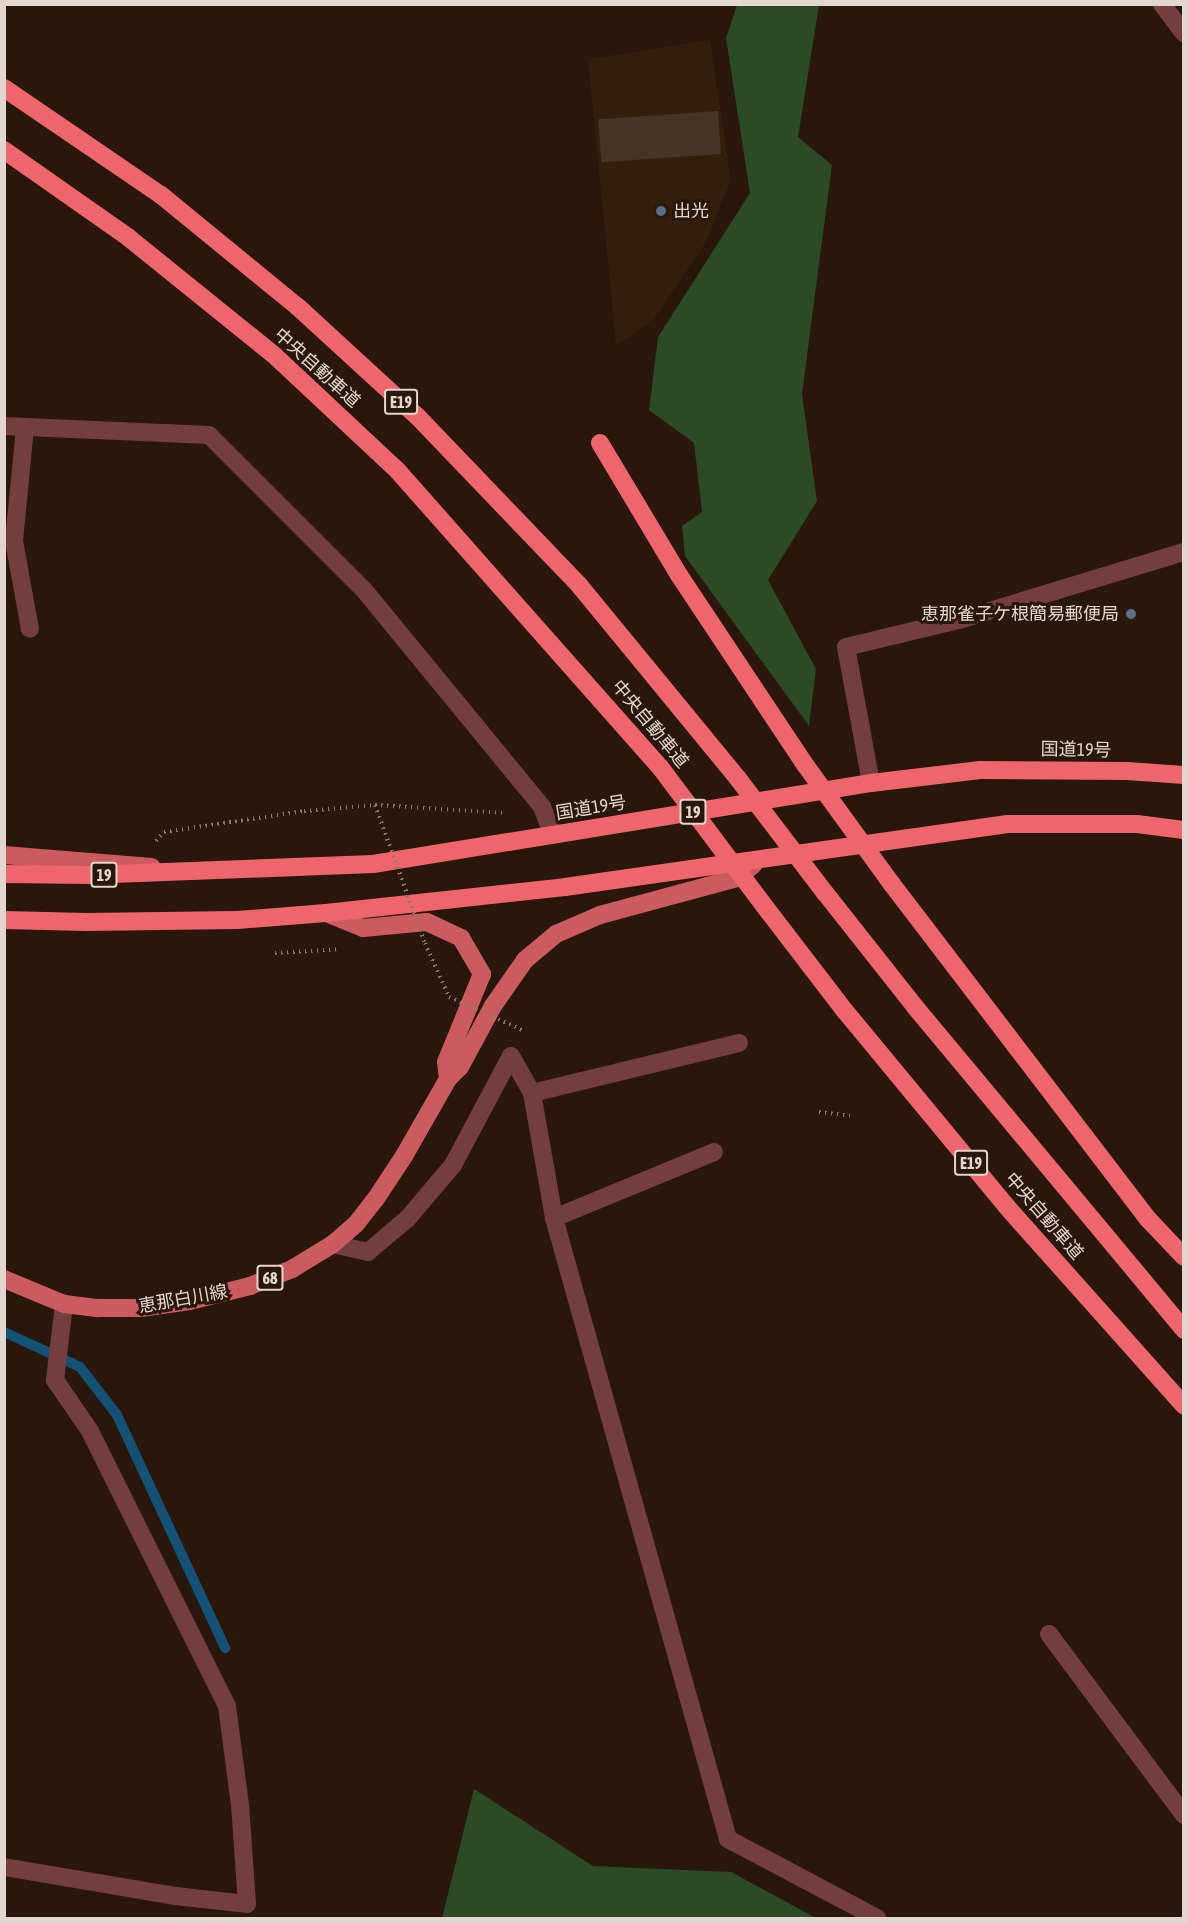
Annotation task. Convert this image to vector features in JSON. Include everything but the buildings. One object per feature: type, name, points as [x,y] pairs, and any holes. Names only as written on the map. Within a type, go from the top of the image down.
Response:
[{"type":"highway","name":"中央自動車道","points":[[4,88],[161,195],[298,308],[417,416],[579,585],[739,780],[923,1017],[1184,1330]]},
{"type":"highway","name":"中央自動車道","points":[[4,150],[129,238],[274,355],[389,462],[574,666],[660,767],[845,1011],[1007,1207],[1184,1406]]},
{"type":"highway","points":[[600,443],[679,575],[806,766],[891,884],[1147,1218],[1184,1257]]},
{"type":"highway","name":"国道19号","points":[[4,874],[88,875],[203,872],[373,864],[871,783],[980,770],[1184,775]]},
{"type":"highway","points":[[4,920],[86,922],[237,920],[326,912],[565,887],[1008,824],[1137,824],[1184,830]]},
{"type":"main road","points":[[4,855],[203,872]]},
{"type":"main road","name":"68","points":[[448,1079],[460,1067],[493,1006],[525,960],[556,934],[600,915],[737,878],[759,860]]},
{"type":"main road","name":"68","points":[[326,912],[363,928],[427,922],[462,938],[482,975],[446,1062],[448,1079]]},
{"type":"main road","name":"恵那白川線","points":[[4,1279],[64,1304],[99,1308],[141,1308],[190,1301],[250,1286],[291,1269],[333,1244],[356,1224],[405,1156],[448,1079]]},
{"type":"street","points":[[1162,4],[1184,33]]},
{"type":"street","points":[[4,426],[209,435],[364,590],[542,807],[553,836]]},
{"type":"street","points":[[25,427],[9,540],[30,629]]},
{"type":"street","points":[[871,783],[846,647],[963,619],[1184,552]]},
{"type":"street","points":[[532,1093],[739,1043]]},
{"type":"street","points":[[333,1244],[368,1252],[408,1218],[453,1165],[511,1056],[532,1093],[554,1218],[728,1839],[877,1918]]},
{"type":"street","points":[[554,1218],[714,1152]]},
{"type":"street","points":[[4,1867],[249,1911],[240,1805],[228,1706],[90,1431],[55,1380],[64,1304]]},
{"type":"street","points":[[1049,1634],[1184,1815]]},
{"type":"path","points":[[375,805],[425,943],[449,997],[522,1030]]},
{"type":"path","points":[[154,843],[164,832],[304,811],[375,805],[506,813]]},
{"type":"path","points":[[819,1112],[850,1116]]},
{"type":"shaded area","name":"出光","points":[[710,40],[731,180],[706,242],[652,322],[616,346],[588,59]]},
{"type":"green space","points":[[737,5],[819,5],[798,137],[832,165],[802,394],[817,501],[768,580],[816,669],[809,726],[685,556],[682,526],[702,512],[694,443],[649,410],[658,337],[750,193],[726,38]]},
{"type":"green space","points":[[474,1789],[593,1866],[731,1872],[816,1918],[442,1918]]},
{"type":"waterway","points":[[4,1332],[80,1367],[117,1415],[225,1648]]},
{"type":"place","name":"出光","points":[[661,211]]},
{"type":"place","name":"恵那雀子ケ根簡易郵便局","points":[[1131,614]]}]
